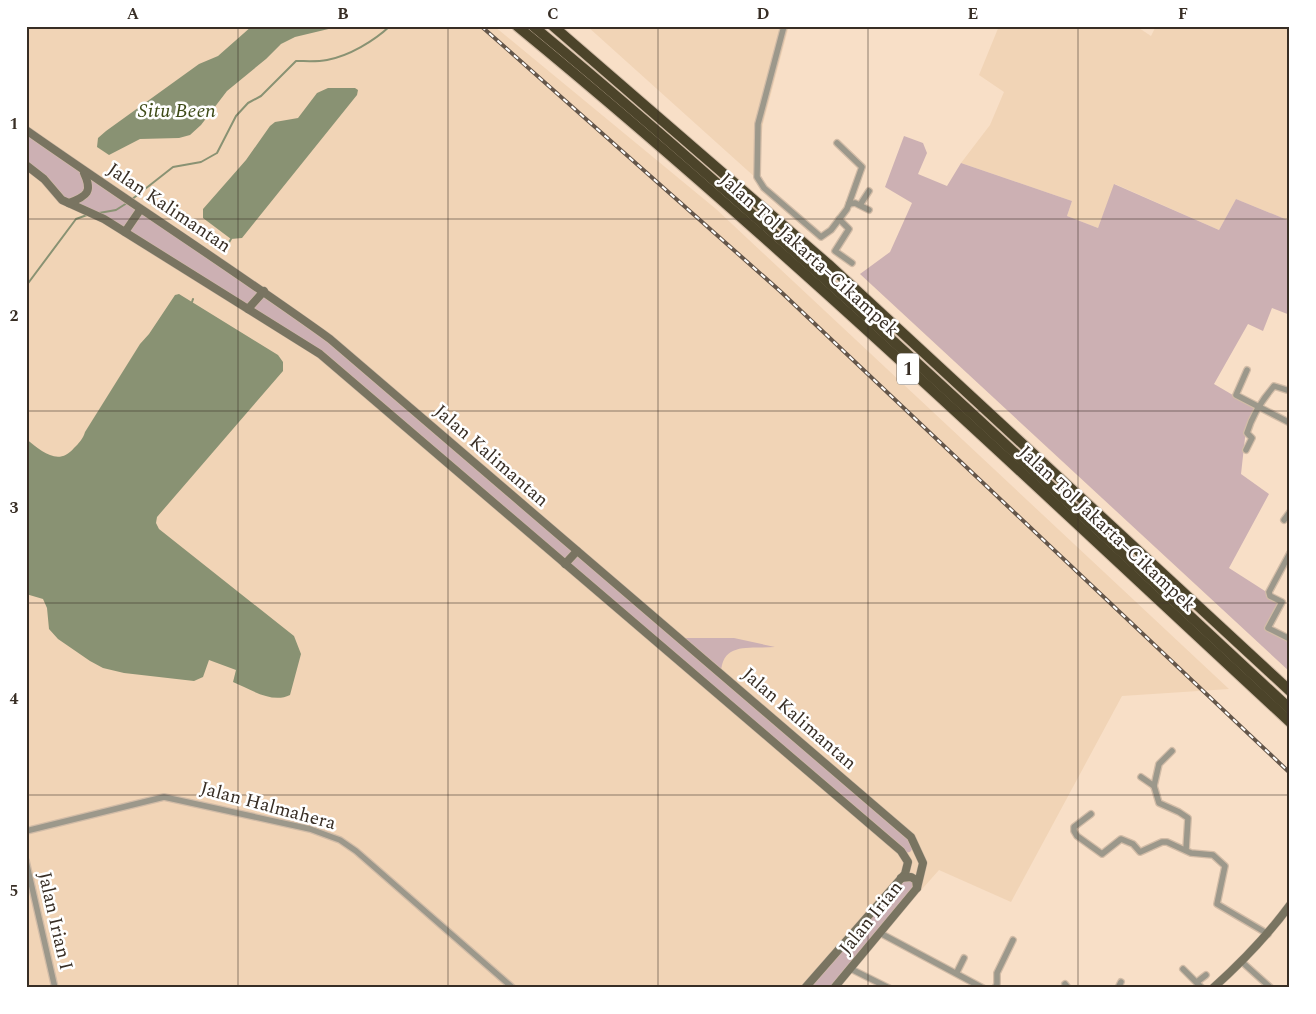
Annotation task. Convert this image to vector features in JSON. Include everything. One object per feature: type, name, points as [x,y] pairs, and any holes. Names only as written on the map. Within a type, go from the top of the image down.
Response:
[{"type":"highway","name":"Jalan Tol Jakarta–Cikampek","points":[[516,26],[625,115],[810,277],[1290,722]]},
{"type":"highway","name":"1","points":[[533,26],[629,106],[856,307],[1290,709]]},
{"type":"highway","name":"1","points":[[543,26],[738,193],[899,339],[1290,701]]},
{"type":"highway","name":"Jalan Tol Jakarta–Cikampek","points":[[553,26],[836,270],[1290,691]]},
{"type":"street","points":[[784,26],[758,124],[757,180],[821,237],[831,230],[849,204],[862,166],[837,143]]},
{"type":"street","name":"Jalan Kalimantan","points":[[26,130],[140,210],[264,291],[330,339],[911,837]]},
{"type":"street","name":"Jalan Kalimantan","points":[[26,164],[44,179],[58,198],[104,218],[320,354],[732,704],[901,851]]},
{"type":"street","points":[[69,203],[83,198],[88,191],[89,184],[83,171]]},
{"type":"street","points":[[860,205],[870,191]]},
{"type":"street","points":[[849,204],[860,205],[869,210]]},
{"type":"street","points":[[125,232],[140,210]]},
{"type":"street","points":[[839,219],[849,229],[835,251],[852,263]]},
{"type":"street","points":[[248,309],[264,291]]},
{"type":"street","points":[[1247,370],[1235,394],[1260,409],[1290,423]]},
{"type":"street","points":[[1246,450],[1252,438],[1247,432],[1254,414],[1260,409],[1274,386],[1290,391]]},
{"type":"street","points":[[1284,520],[1290,512]]},
{"type":"street","points":[[565,564],[577,551]]},
{"type":"street","points":[[1290,553],[1287,563],[1269,592],[1270,596],[1282,602],[1268,628],[1290,639]]},
{"type":"street","points":[[1172,751],[1159,764],[1154,786],[1159,803],[1188,818],[1186,850]]},
{"type":"street","points":[[1141,776],[1154,786]]},
{"type":"street","name":"Jalan Halmahera","points":[[26,831],[164,797],[327,834],[356,851],[513,988]]},
{"type":"street","points":[[1090,814],[1074,827],[1074,831],[1102,854],[1119,839],[1133,844],[1140,852],[1162,842],[1176,845],[1196,854],[1213,855],[1219,859],[1224,866],[1217,904],[1268,934]]},
{"type":"street","points":[[901,851],[905,853],[911,851],[914,846],[911,837]]},
{"type":"street","name":"Jalan Irian","points":[[834,988],[917,888],[923,863],[911,837]]},
{"type":"street","name":"Jalan Irian","points":[[805,988],[902,878],[907,870],[908,862],[901,851]]},
{"type":"street","name":"Jalan Irian I","points":[[26,861],[55,988]]},
{"type":"street","points":[[902,878],[911,877],[916,880],[917,888]]},
{"type":"street","points":[[1213,988],[1242,962],[1268,934],[1290,905]]},
{"type":"street","points":[[880,933],[957,972],[983,988]]},
{"type":"street","points":[[995,988],[997,984],[996,973],[1013,940]]},
{"type":"street","points":[[957,972],[964,958]]},
{"type":"street","points":[[1242,962],[1264,985],[1271,988]]},
{"type":"street","points":[[851,969],[889,988]]},
{"type":"street","points":[[1183,969],[1202,988]]},
{"type":"street","points":[[1197,982],[1206,975]]},
{"type":"shaded area","points":[[26,26],[494,26],[716,209],[1229,689],[1122,696],[1011,902],[939,870],[834,988],[26,988]]},
{"type":"shaded area","points":[[587,26],[789,26],[763,124],[757,179]]},
{"type":"shaded area","points":[[999,26],[1136,26],[1151,36],[1156,26],[1290,26],[1290,221],[1236,199],[1219,230],[1115,184],[1098,228],[1067,216],[1072,201],[961,163],[990,125],[1004,92],[979,75]]},
{"type":"shaded area","points":[[26,131],[330,339],[680,638],[734,638],[775,647],[748,648],[732,651],[726,656],[721,673],[911,837],[913,848],[910,852],[905,853],[320,354],[125,232],[62,200],[26,165]]},
{"type":"shaded area","points":[[904,136],[923,143],[927,153],[918,174],[947,186],[961,163],[1072,201],[1067,216],[1098,228],[1114,184],[1219,230],[1236,199],[1290,221],[1290,315],[1272,308],[1263,331],[1248,324],[1214,384],[1255,408],[1245,438],[1241,474],[1269,494],[1229,568],[1279,600],[1267,625],[1290,637],[1290,672],[860,274],[890,252],[912,203],[885,187]]},
{"type":"shaded area","points":[[904,876],[917,883],[834,988],[805,988]]},
{"type":"water","name":"Situ Been","points":[[252,26],[341,26],[295,37],[281,44],[227,91],[201,125],[190,135],[179,138],[140,139],[109,155],[97,147],[98,138],[106,131],[199,64],[218,56]]},
{"type":"water","points":[[328,88],[355,88],[358,90],[357,95],[242,238],[231,239],[203,218],[203,209],[246,160],[270,126],[275,122],[298,118],[317,93]]},
{"type":"water","points":[[179,294],[278,355],[283,362],[283,371],[157,517],[156,523],[159,529],[294,636],[301,654],[290,695],[283,697],[276,698],[261,695],[233,682],[236,670],[209,660],[203,677],[194,681],[124,673],[103,668],[58,639],[49,629],[47,608],[43,599],[26,594],[26,439],[50,455],[56,457],[68,454],[82,439],[140,344],[149,334],[175,295]]},
{"type":"waterway","points":[[131,200],[173,167],[201,162],[217,153],[236,116],[248,103],[261,96],[296,61],[323,61],[344,55],[369,42],[390,26]]},
{"type":"waterway","points":[[99,213],[116,210],[127,203]]},
{"type":"waterway","points":[[26,286],[76,219],[87,215]]},
{"type":"waterway","points":[[228,244],[231,239]]},
{"type":"railway","points":[[481,26],[780,291],[1290,773]]}]
